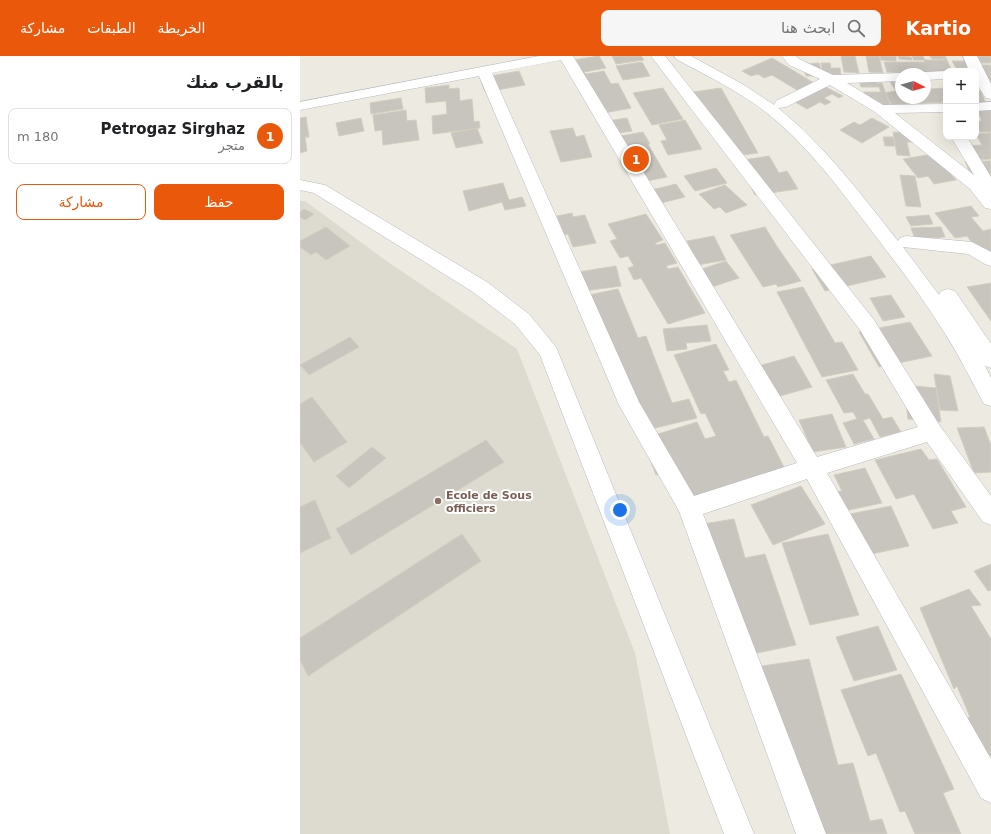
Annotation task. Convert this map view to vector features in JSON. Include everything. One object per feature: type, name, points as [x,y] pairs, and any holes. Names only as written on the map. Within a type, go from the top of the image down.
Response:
[{"type":"street","points":[[300,96],[522,56]]},
{"type":"street","points":[[300,106],[560,56]]},
{"type":"street","points":[[566,56],[812,468],[991,788]]},
{"type":"street","points":[[658,56],[867,325],[932,432],[991,515]]},
{"type":"street","points":[[681,56],[750,94],[772,110],[813,146],[894,247],[949,322],[967,351],[991,398]]},
{"type":"street","points":[[696,56],[764,93],[781,104],[827,144],[843,162],[957,307],[991,360]]},
{"type":"street","points":[[788,56],[794,62],[831,79],[880,109],[976,185],[991,204]]},
{"type":"street","points":[[970,56],[974,68]]},
{"type":"street","points":[[484,70],[630,404],[688,508],[811,834]]},
{"type":"street","points":[[931,76],[943,75]]},
{"type":"street","points":[[781,104],[831,79],[895,77]]},
{"type":"street","points":[[979,78],[991,95]]},
{"type":"street","points":[[979,107],[991,106]]},
{"type":"street","points":[[880,109],[943,110]]},
{"type":"street","points":[[961,140],[991,191]]},
{"type":"street","points":[[300,185],[319,189],[480,287],[522,319],[549,352],[739,834]]},
{"type":"street","points":[[906,242],[972,248],[991,260]]},
{"type":"street","points":[[688,508],[812,468],[932,432]]},
{"type":"shaded area","name":"Ecole de Sous officiers","points":[[300,201],[305,201],[388,262],[517,349],[635,653],[670,834],[300,834]]},
{"type":"building","points":[[599,56],[606,68],[584,72],[586,74],[604,71],[611,84],[618,83],[631,108],[599,114],[573,60]]},
{"type":"building","points":[[612,56],[641,56],[644,60],[616,64]]},
{"type":"building","points":[[841,56],[855,56],[859,73],[844,72]]},
{"type":"building","points":[[866,56],[879,56],[883,73],[869,72]]},
{"type":"building","points":[[880,56],[896,56],[896,61],[881,60]]},
{"type":"building","points":[[898,56],[911,57],[912,60],[899,59]]},
{"type":"building","points":[[912,56],[923,56],[925,60],[914,60]]},
{"type":"building","points":[[930,56],[943,56],[944,59],[932,59]]},
{"type":"building","points":[[943,56],[945,56],[951,68],[943,68],[943,73],[931,73],[931,68],[895,68],[895,72],[887,72],[884,62],[925,62],[924,60],[945,60]]},
{"type":"building","points":[[976,56],[991,56],[991,63],[978,63]]},
{"type":"building","points":[[772,58],[814,83],[797,90],[772,75],[764,78],[758,74],[751,76],[742,71]]},
{"type":"building","points":[[952,61],[965,61],[969,68],[956,68]]},
{"type":"building","points":[[642,62],[650,76],[623,80],[616,66]]},
{"type":"building","points":[[819,63],[823,76],[806,76],[802,64]]},
{"type":"building","points":[[821,63],[830,63],[831,68],[840,68],[841,75],[823,74]]},
{"type":"building","points":[[977,65],[991,65],[991,94],[979,68]]},
{"type":"building","points":[[519,71],[525,85],[485,92],[480,78]]},
{"type":"building","points":[[895,76],[895,89],[887,77]]},
{"type":"building","points":[[858,77],[875,77],[877,83],[882,83],[890,105],[868,105],[864,92],[881,92],[879,87],[861,87]]},
{"type":"building","points":[[449,85],[449,89],[459,88],[460,101],[472,99],[474,122],[479,121],[480,128],[433,134],[432,116],[447,114],[446,101],[426,103],[425,88]]},
{"type":"building","points":[[822,85],[843,96],[839,98],[832,94],[824,98],[831,102],[825,105],[820,102],[807,109],[795,102]]},
{"type":"building","points":[[663,88],[683,119],[652,125],[633,93]]},
{"type":"building","points":[[721,88],[758,153],[728,157],[693,92]]},
{"type":"building","points":[[943,88],[943,102],[931,103],[931,89]]},
{"type":"building","points":[[895,91],[895,104],[910,104],[892,105],[884,93]]},
{"type":"building","points":[[979,91],[981,91],[986,104],[979,104]]},
{"type":"building","points":[[401,98],[403,109],[371,114],[370,103]]},
{"type":"building","points":[[979,107],[991,108],[991,132],[980,132],[979,121],[982,121],[979,115]]},
{"type":"building","points":[[406,110],[407,121],[416,120],[419,140],[383,145],[382,130],[375,131],[373,115]]},
{"type":"building","points":[[306,117],[309,137],[305,137],[307,151],[300,153],[300,118]]},
{"type":"building","points":[[361,118],[364,131],[339,136],[336,123]]},
{"type":"building","points":[[627,118],[632,131],[605,135],[600,122]]},
{"type":"building","points":[[872,118],[889,127],[862,143],[840,130],[854,122],[860,125]]},
{"type":"building","points":[[685,120],[702,149],[668,155],[661,141],[667,140],[659,125]]},
{"type":"building","points":[[477,128],[483,143],[456,148],[451,133]]},
{"type":"building","points":[[573,128],[576,137],[584,135],[592,157],[561,162],[550,131]]},
{"type":"building","points":[[643,132],[650,144],[648,144],[667,177],[647,181],[615,137]]},
{"type":"building","points":[[893,132],[910,133],[912,142],[907,142],[910,156],[897,155]]},
{"type":"building","points":[[991,133],[991,159],[968,160],[960,146],[982,145],[979,140],[979,134]]},
{"type":"building","points":[[883,137],[893,137],[895,146],[885,146]]},
{"type":"building","points":[[933,154],[956,180],[934,184],[928,176],[918,178],[903,159]]},
{"type":"building","points":[[769,156],[779,173],[787,171],[798,189],[755,195],[737,161]]},
{"type":"building","points":[[965,161],[991,161],[991,192],[976,187]]},
{"type":"building","points":[[716,168],[727,183],[695,191],[684,176]]},
{"type":"building","points":[[900,175],[915,176],[921,207],[906,206]]},
{"type":"building","points":[[503,183],[509,200],[522,197],[526,206],[505,210],[502,202],[469,211],[463,191]]},
{"type":"building","points":[[676,184],[685,197],[661,203],[639,193]]},
{"type":"building","points":[[725,185],[747,205],[726,213],[720,207],[714,209],[699,194]]},
{"type":"building","points":[[971,206],[979,216],[971,217],[983,231],[991,229],[991,258],[985,259],[967,236],[955,238],[935,213]]},
{"type":"building","points":[[304,209],[314,214],[305,220],[300,217],[300,212]]},
{"type":"building","points":[[572,213],[573,217],[585,215],[596,243],[573,247],[568,234],[549,238],[560,226],[557,216]]},
{"type":"building","points":[[646,214],[663,240],[655,243],[657,245],[665,243],[677,263],[666,266],[668,269],[678,267],[705,313],[668,324],[641,278],[634,280],[628,268],[634,266],[628,256],[620,258],[610,241],[617,239],[608,224]]},
{"type":"building","points":[[929,215],[933,224],[911,226],[906,217]]},
{"type":"building","points":[[326,227],[350,246],[326,260],[316,252],[311,255],[300,247],[300,241]]},
{"type":"building","points":[[765,227],[801,281],[778,287],[776,284],[763,287],[730,235]]},
{"type":"building","points":[[941,227],[945,237],[915,239],[911,228]]},
{"type":"building","points":[[714,236],[726,260],[692,266],[685,251],[691,250],[687,241]]},
{"type":"building","points":[[871,256],[886,277],[825,291],[812,269]]},
{"type":"building","points":[[726,261],[739,278],[712,287],[699,270]]},
{"type":"building","points":[[616,266],[621,286],[576,292],[572,273]]},
{"type":"building","points":[[991,283],[991,321],[967,287]]},
{"type":"building","points":[[803,287],[835,343],[842,342],[858,370],[822,377],[777,292]]},
{"type":"building","points":[[618,289],[638,338],[646,336],[672,403],[689,399],[697,418],[642,431],[602,319],[592,322],[584,296]]},
{"type":"building","points":[[891,295],[905,317],[883,321],[870,298]]},
{"type":"building","points":[[910,322],[932,356],[879,367],[859,332]]},
{"type":"building","points":[[707,325],[711,341],[686,343],[687,349],[667,351],[663,329]]},
{"type":"building","points":[[350,337],[359,347],[309,375],[300,365]]},
{"type":"building","points":[[716,344],[729,370],[723,371],[729,382],[736,380],[764,437],[768,436],[786,471],[677,502],[665,472],[656,475],[642,439],[697,422],[705,439],[716,436],[705,413],[701,414],[674,355]]},
{"type":"building","points":[[794,356],[812,387],[773,398],[755,367]]},
{"type":"building","points":[[853,374],[865,394],[868,394],[883,419],[892,417],[901,432],[880,437],[870,418],[863,420],[874,439],[854,444],[843,423],[857,419],[853,412],[844,413],[826,380]]},
{"type":"building","points":[[934,374],[950,376],[958,411],[940,410]]},
{"type":"building","points":[[904,385],[936,388],[941,422],[908,419]]},
{"type":"building","points":[[312,397],[347,442],[314,462],[300,443],[300,404]]},
{"type":"building","points":[[832,414],[846,447],[813,452],[799,420]]},
{"type":"building","points":[[984,427],[991,445],[991,472],[974,473],[957,428]]},
{"type":"building","points":[[486,440],[504,462],[351,555],[336,529]]},
{"type":"building","points":[[372,447],[386,458],[349,488],[336,476]]},
{"type":"building","points":[[921,449],[929,460],[937,459],[966,507],[951,511],[958,523],[933,529],[914,494],[896,499],[875,460]]},
{"type":"building","points":[[865,468],[882,503],[844,511],[836,492],[842,491],[834,475]]},
{"type":"building","points":[[801,486],[825,524],[773,545],[751,505]]},
{"type":"building","points":[[315,500],[331,538],[300,553],[300,507]]},
{"type":"building","points":[[891,506],[909,546],[867,555],[850,514]]},
{"type":"building","points":[[734,519],[745,558],[765,554],[796,645],[747,655],[697,525]]},
{"type":"building","points":[[462,534],[481,561],[308,676],[300,660],[300,638]]},
{"type":"building","points":[[828,534],[859,615],[810,625],[782,543]]},
{"type":"building","points":[[991,564],[991,590],[988,591],[974,571]]},
{"type":"building","points":[[969,589],[981,605],[971,606],[991,639],[991,768],[967,718],[970,717],[957,686],[954,689],[920,608]]},
{"type":"building","points":[[878,626],[897,670],[854,681],[836,637]]},
{"type":"building","points":[[809,659],[838,765],[853,763],[870,821],[882,819],[887,834],[802,834],[762,666]]},
{"type":"building","points":[[901,674],[954,789],[943,793],[961,834],[915,834],[905,811],[900,812],[876,753],[868,756],[841,690]]},
{"type":"place","name":"Petrogaz Sirghaz","points":[[636,159]]},
{"type":"place","name":"Ecole de Sous officiers","points":[[438,501]]}]
